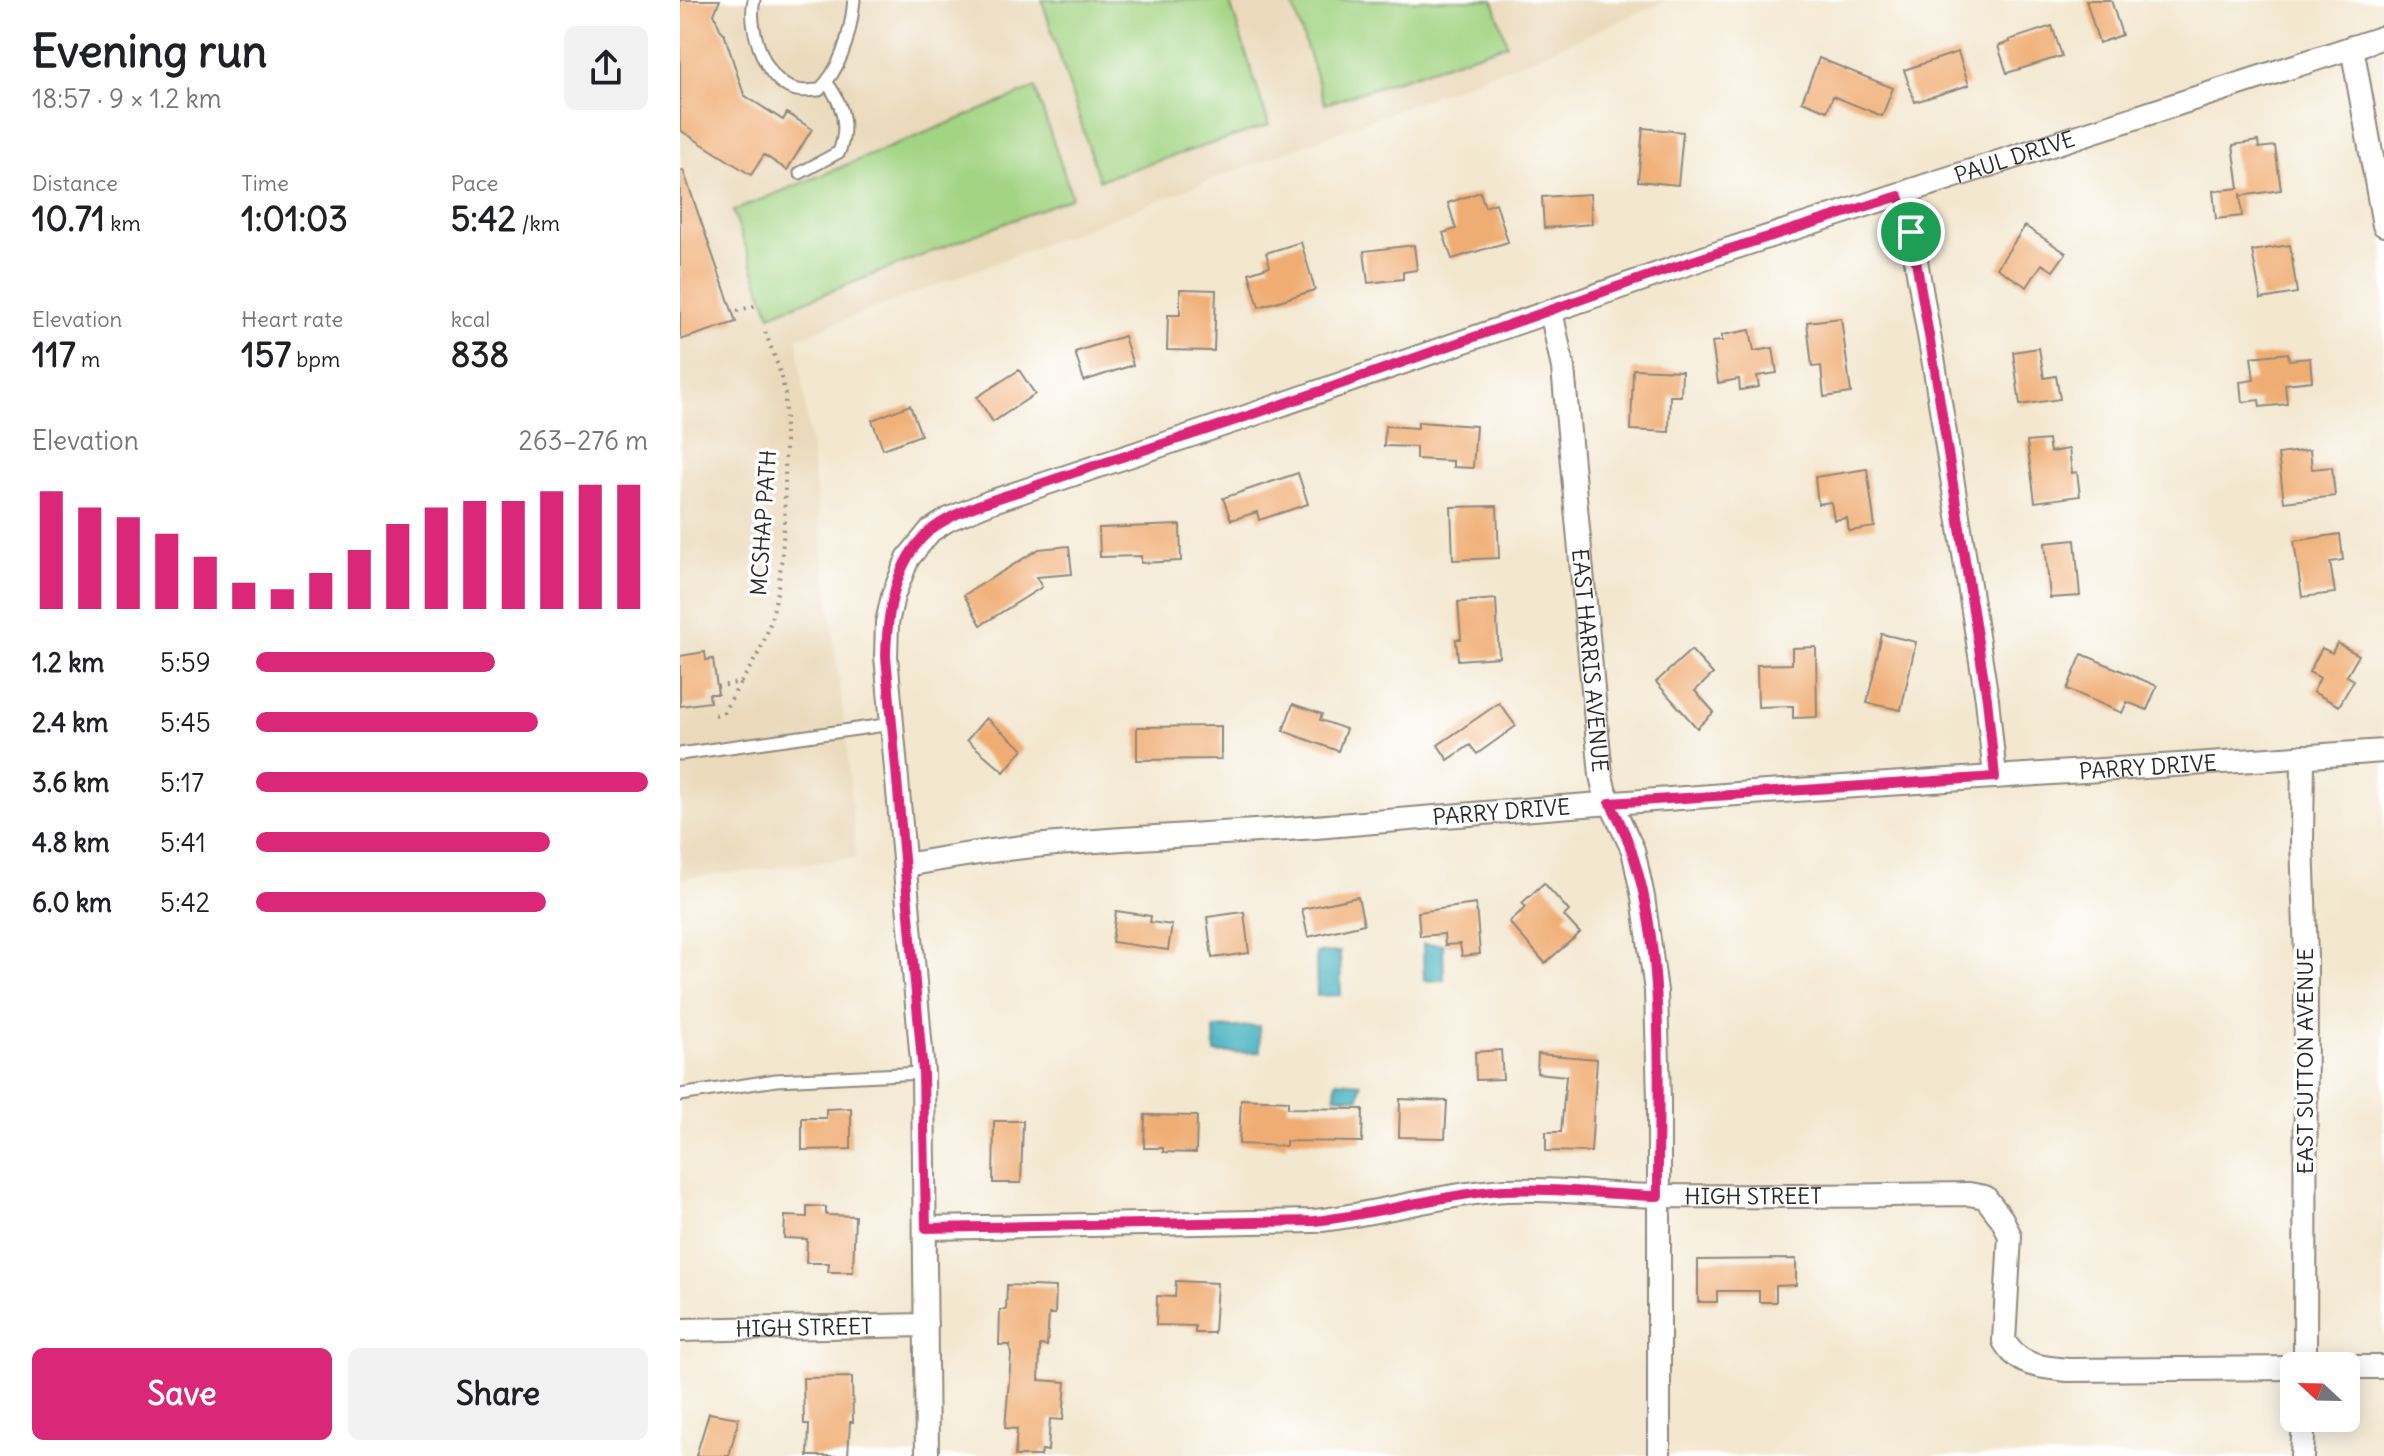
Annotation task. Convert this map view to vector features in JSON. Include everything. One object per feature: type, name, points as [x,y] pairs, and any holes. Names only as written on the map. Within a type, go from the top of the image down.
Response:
[{"type":"street","name":"PAUL DRIVE","points":[[927,1456],[923,1073],[886,656],[887,623],[893,596],[908,558],[930,531],[949,519],[1005,496],[1721,252],[2384,37]]},
{"type":"street","points":[[2352,47],[2384,225]]},
{"type":"street","points":[[1899,196],[1911,232],[1934,364],[1987,699],[1995,777]]},
{"type":"street","name":"EAST HARRIS AVENUE","points":[[1551,311],[1563,368],[1601,775],[1610,803],[1633,850],[1652,957],[1658,1063],[1659,1456]]},
{"type":"street","name":"PARRY DRIVE","points":[[906,865],[1028,847],[1610,803],[2384,751]]},
{"type":"street","name":"EAST SUTTON AVENUE","points":[[2303,756],[2305,1352]]},
{"type":"street","name":"HIGH STREET","points":[[926,1228],[1314,1221],[1354,1217],[1430,1200],[1504,1190],[1658,1196],[1969,1194],[1985,1197],[2002,1219],[2010,1236],[2004,1341],[2013,1356],[2039,1367],[2068,1370],[2280,1368]]},
{"type":"street","name":"HIGH STREET","points":[[680,1330],[926,1325]]},
{"type":"street","points":[[2360,1367],[2384,1367]]},
{"type":"street","points":[[2302,1456],[2303,1432]]},
{"type":"lane","points":[[754,0],[751,11],[753,31],[761,53],[777,80],[806,92],[819,90],[836,70],[854,0]]},
{"type":"lane","points":[[800,173],[839,152],[845,138],[844,119],[836,95],[827,83]]},
{"type":"lane","points":[[680,754],[892,724]]},
{"type":"lane","points":[[680,1095],[750,1083],[923,1073]]},
{"type":"path","points":[[737,311],[757,305]]},
{"type":"path","name":"MCSHAP PATH","points":[[715,715],[723,713],[758,654],[777,593],[781,559],[785,394],[764,329]]},
{"type":"path","points":[[717,687],[741,682]]},
{"type":"shaded area","points":[[680,0],[1668,0],[1538,56],[797,338],[847,746],[856,858],[680,879]]},
{"type":"green space","points":[[1042,0],[1229,0],[1269,125],[1099,180]]},
{"type":"green space","points":[[1291,0],[1493,0],[1507,44],[1325,104]]},
{"type":"green space","points":[[1035,88],[1072,197],[770,315],[733,211]]},
{"type":"water","points":[[1423,944],[1443,944],[1444,980],[1424,981]]},
{"type":"water","points":[[1340,952],[1341,995],[1317,996],[1316,953]]},
{"type":"water","points":[[1259,1026],[1260,1052],[1215,1053],[1214,1028]]},
{"type":"water","points":[[1336,1081],[1361,1083],[1359,1098],[1335,1096]]},
{"type":"building","points":[[680,0],[720,0],[714,14],[724,33],[744,95],[783,120],[787,113],[812,129],[787,170],[764,155],[751,175],[680,130]]},
{"type":"building","points":[[2086,0],[2111,0],[2122,35],[2099,43]]},
{"type":"building","points":[[2052,26],[2062,56],[2007,73],[1998,46]]},
{"type":"building","points":[[1958,52],[1969,85],[1915,102],[1904,70]]},
{"type":"building","points":[[1819,58],[1893,88],[1882,116],[1833,96],[1827,111],[1802,101]]},
{"type":"building","points":[[1643,128],[1683,132],[1678,185],[1638,181]]},
{"type":"building","points":[[2258,141],[2259,148],[2275,146],[2281,190],[2240,196],[2242,216],[2216,219],[2213,191],[2239,188],[2233,145]]},
{"type":"building","points":[[683,170],[736,322],[680,340],[680,171]]},
{"type":"building","points":[[1480,192],[1485,207],[1496,203],[1508,242],[1452,259],[1443,233],[1456,229],[1448,203]]},
{"type":"building","points":[[1590,194],[1592,224],[1544,228],[1542,197]]},
{"type":"building","points":[[2025,226],[2066,253],[2053,271],[2042,264],[2027,287],[1997,268]]},
{"type":"building","points":[[1301,242],[1315,290],[1259,307],[1249,273],[1270,266],[1266,253]]},
{"type":"building","points":[[1414,245],[1417,270],[1403,272],[1403,279],[1368,283],[1364,251]]},
{"type":"building","points":[[2290,245],[2297,293],[2261,299],[2252,251]]},
{"type":"building","points":[[1180,289],[1216,290],[1214,351],[1167,350],[1168,315],[1180,315]]},
{"type":"building","points":[[1841,318],[1851,393],[1824,397],[1821,366],[1812,367],[1807,322]]},
{"type":"building","points":[[1750,330],[1754,351],[1773,348],[1777,373],[1757,376],[1759,387],[1740,390],[1739,379],[1718,383],[1712,342],[1722,341],[1722,335]]},
{"type":"building","points":[[1124,336],[1133,365],[1084,381],[1075,352]]},
{"type":"building","points":[[2039,348],[2044,378],[2056,376],[2060,399],[2020,405],[2013,352]]},
{"type":"building","points":[[2288,353],[2289,360],[2310,358],[2312,381],[2285,384],[2287,404],[2260,407],[2259,400],[2242,402],[2240,382],[2254,380],[2251,357]]},
{"type":"building","points":[[1633,369],[1682,371],[1681,396],[1670,396],[1669,432],[1631,430]]},
{"type":"building","points":[[1019,370],[1035,394],[993,422],[977,397]]},
{"type":"building","points":[[910,405],[921,435],[883,449],[872,420]]},
{"type":"building","points":[[1418,422],[1476,426],[1473,468],[1453,467],[1453,461],[1416,459],[1416,447],[1384,446],[1385,426],[1418,428]]},
{"type":"building","points":[[2048,440],[2050,452],[2069,449],[2072,473],[2077,472],[2080,496],[2035,502],[2027,442]]},
{"type":"building","points":[[2310,450],[2312,469],[2332,467],[2335,496],[2284,502],[2278,454]]},
{"type":"building","points":[[1867,469],[1875,527],[1849,531],[1847,518],[1834,520],[1831,502],[1818,504],[1815,477]]},
{"type":"building","points":[[1298,473],[1308,504],[1259,520],[1257,512],[1231,520],[1223,498]]},
{"type":"building","points":[[1497,506],[1499,558],[1453,560],[1451,507]]},
{"type":"building","points":[[1180,525],[1181,561],[1141,563],[1141,556],[1100,557],[1099,528]]},
{"type":"building","points":[[2340,534],[2343,560],[2330,562],[2335,593],[2302,597],[2294,541]]},
{"type":"building","points":[[2075,540],[2080,596],[2050,598],[2045,543]]},
{"type":"building","points":[[1069,546],[1072,574],[1036,577],[1042,587],[981,625],[964,595],[1039,549]]},
{"type":"building","points":[[1496,599],[1499,657],[1458,660],[1456,639],[1461,639],[1458,602]]},
{"type":"building","points":[[1882,634],[1916,642],[1901,710],[1867,703]]},
{"type":"building","points":[[2337,643],[2359,655],[2347,676],[2354,680],[2339,706],[2313,692],[2320,678],[2309,672],[2322,648],[2332,653]]},
{"type":"building","points":[[1816,647],[1817,717],[1793,718],[1793,706],[1758,707],[1757,665],[1792,664],[1792,648]]},
{"type":"building","points":[[1691,650],[1713,674],[1695,691],[1714,712],[1697,728],[1656,682]]},
{"type":"building","points":[[705,652],[706,660],[713,659],[718,694],[709,694],[710,702],[680,706],[680,656]]},
{"type":"building","points":[[2082,654],[2157,686],[2147,710],[2127,702],[2122,713],[2067,689]]},
{"type":"building","points":[[1499,703],[1516,726],[1477,754],[1470,745],[1448,760],[1438,745]]},
{"type":"building","points":[[1293,704],[1322,714],[1320,720],[1346,729],[1338,751],[1283,731]]},
{"type":"building","points":[[986,718],[1023,749],[1004,772],[967,740]]},
{"type":"building","points":[[1221,726],[1221,759],[1137,760],[1137,727]]},
{"type":"building","points":[[1544,883],[1569,911],[1564,916],[1580,933],[1545,963],[1509,922],[1526,907],[1522,903]]},
{"type":"building","points":[[1358,897],[1364,924],[1308,937],[1302,909]]},
{"type":"building","points":[[1476,904],[1480,954],[1462,956],[1460,944],[1445,945],[1444,934],[1420,936],[1418,912]]},
{"type":"building","points":[[1116,911],[1151,916],[1150,922],[1172,925],[1168,950],[1112,942]]},
{"type":"building","points":[[1244,912],[1249,953],[1212,958],[1207,917]]},
{"type":"building","points":[[1501,1050],[1503,1079],[1476,1080],[1475,1052]]},
{"type":"building","points":[[1538,1054],[1597,1059],[1591,1152],[1546,1151],[1546,1132],[1561,1132],[1566,1076],[1537,1073]]},
{"type":"building","points":[[1241,1099],[1288,1101],[1288,1108],[1363,1109],[1362,1142],[1286,1141],[1286,1146],[1239,1144]]},
{"type":"building","points":[[1400,1099],[1447,1101],[1445,1138],[1399,1137]]},
{"type":"building","points":[[851,1108],[851,1149],[802,1150],[802,1118],[826,1118],[826,1109]]},
{"type":"building","points":[[1145,1115],[1197,1116],[1196,1153],[1144,1148]]},
{"type":"building","points":[[994,1121],[1023,1121],[1021,1183],[993,1183]]},
{"type":"building","points":[[807,1206],[826,1207],[826,1215],[855,1216],[853,1272],[828,1272],[829,1263],[806,1263],[807,1239],[784,1238],[785,1216],[807,1217]]},
{"type":"building","points":[[1796,1259],[1796,1285],[1776,1286],[1776,1302],[1759,1302],[1759,1291],[1717,1291],[1717,1302],[1698,1302],[1698,1260]]},
{"type":"building","points":[[1176,1281],[1217,1283],[1214,1333],[1195,1333],[1195,1326],[1156,1325],[1157,1296],[1175,1297]]},
{"type":"building","points":[[1007,1285],[1056,1287],[1055,1314],[1049,1314],[1047,1346],[1040,1345],[1039,1380],[1066,1382],[1063,1420],[1050,1419],[1048,1451],[1042,1450],[1041,1456],[1015,1456],[1017,1429],[1005,1428],[1011,1356],[1010,1345],[999,1345],[1000,1310],[1006,1310]]},
{"type":"building","points":[[852,1377],[853,1422],[850,1422],[848,1456],[808,1456],[809,1424],[804,1424],[803,1378]]},
{"type":"building","points":[[709,1413],[739,1418],[729,1456],[696,1456]]},
{"type":"route","points":[[1899,196],[1911,232],[1987,699],[1995,777],[1610,803],[1633,850],[1652,957],[1658,1063],[1658,1196],[1504,1190],[1430,1200],[1354,1217],[1314,1221],[926,1228],[923,1073],[886,656],[887,623],[893,596],[908,558],[930,531],[949,519],[990,502],[1079,471],[1240,419],[1721,252],[1899,196]]}]
